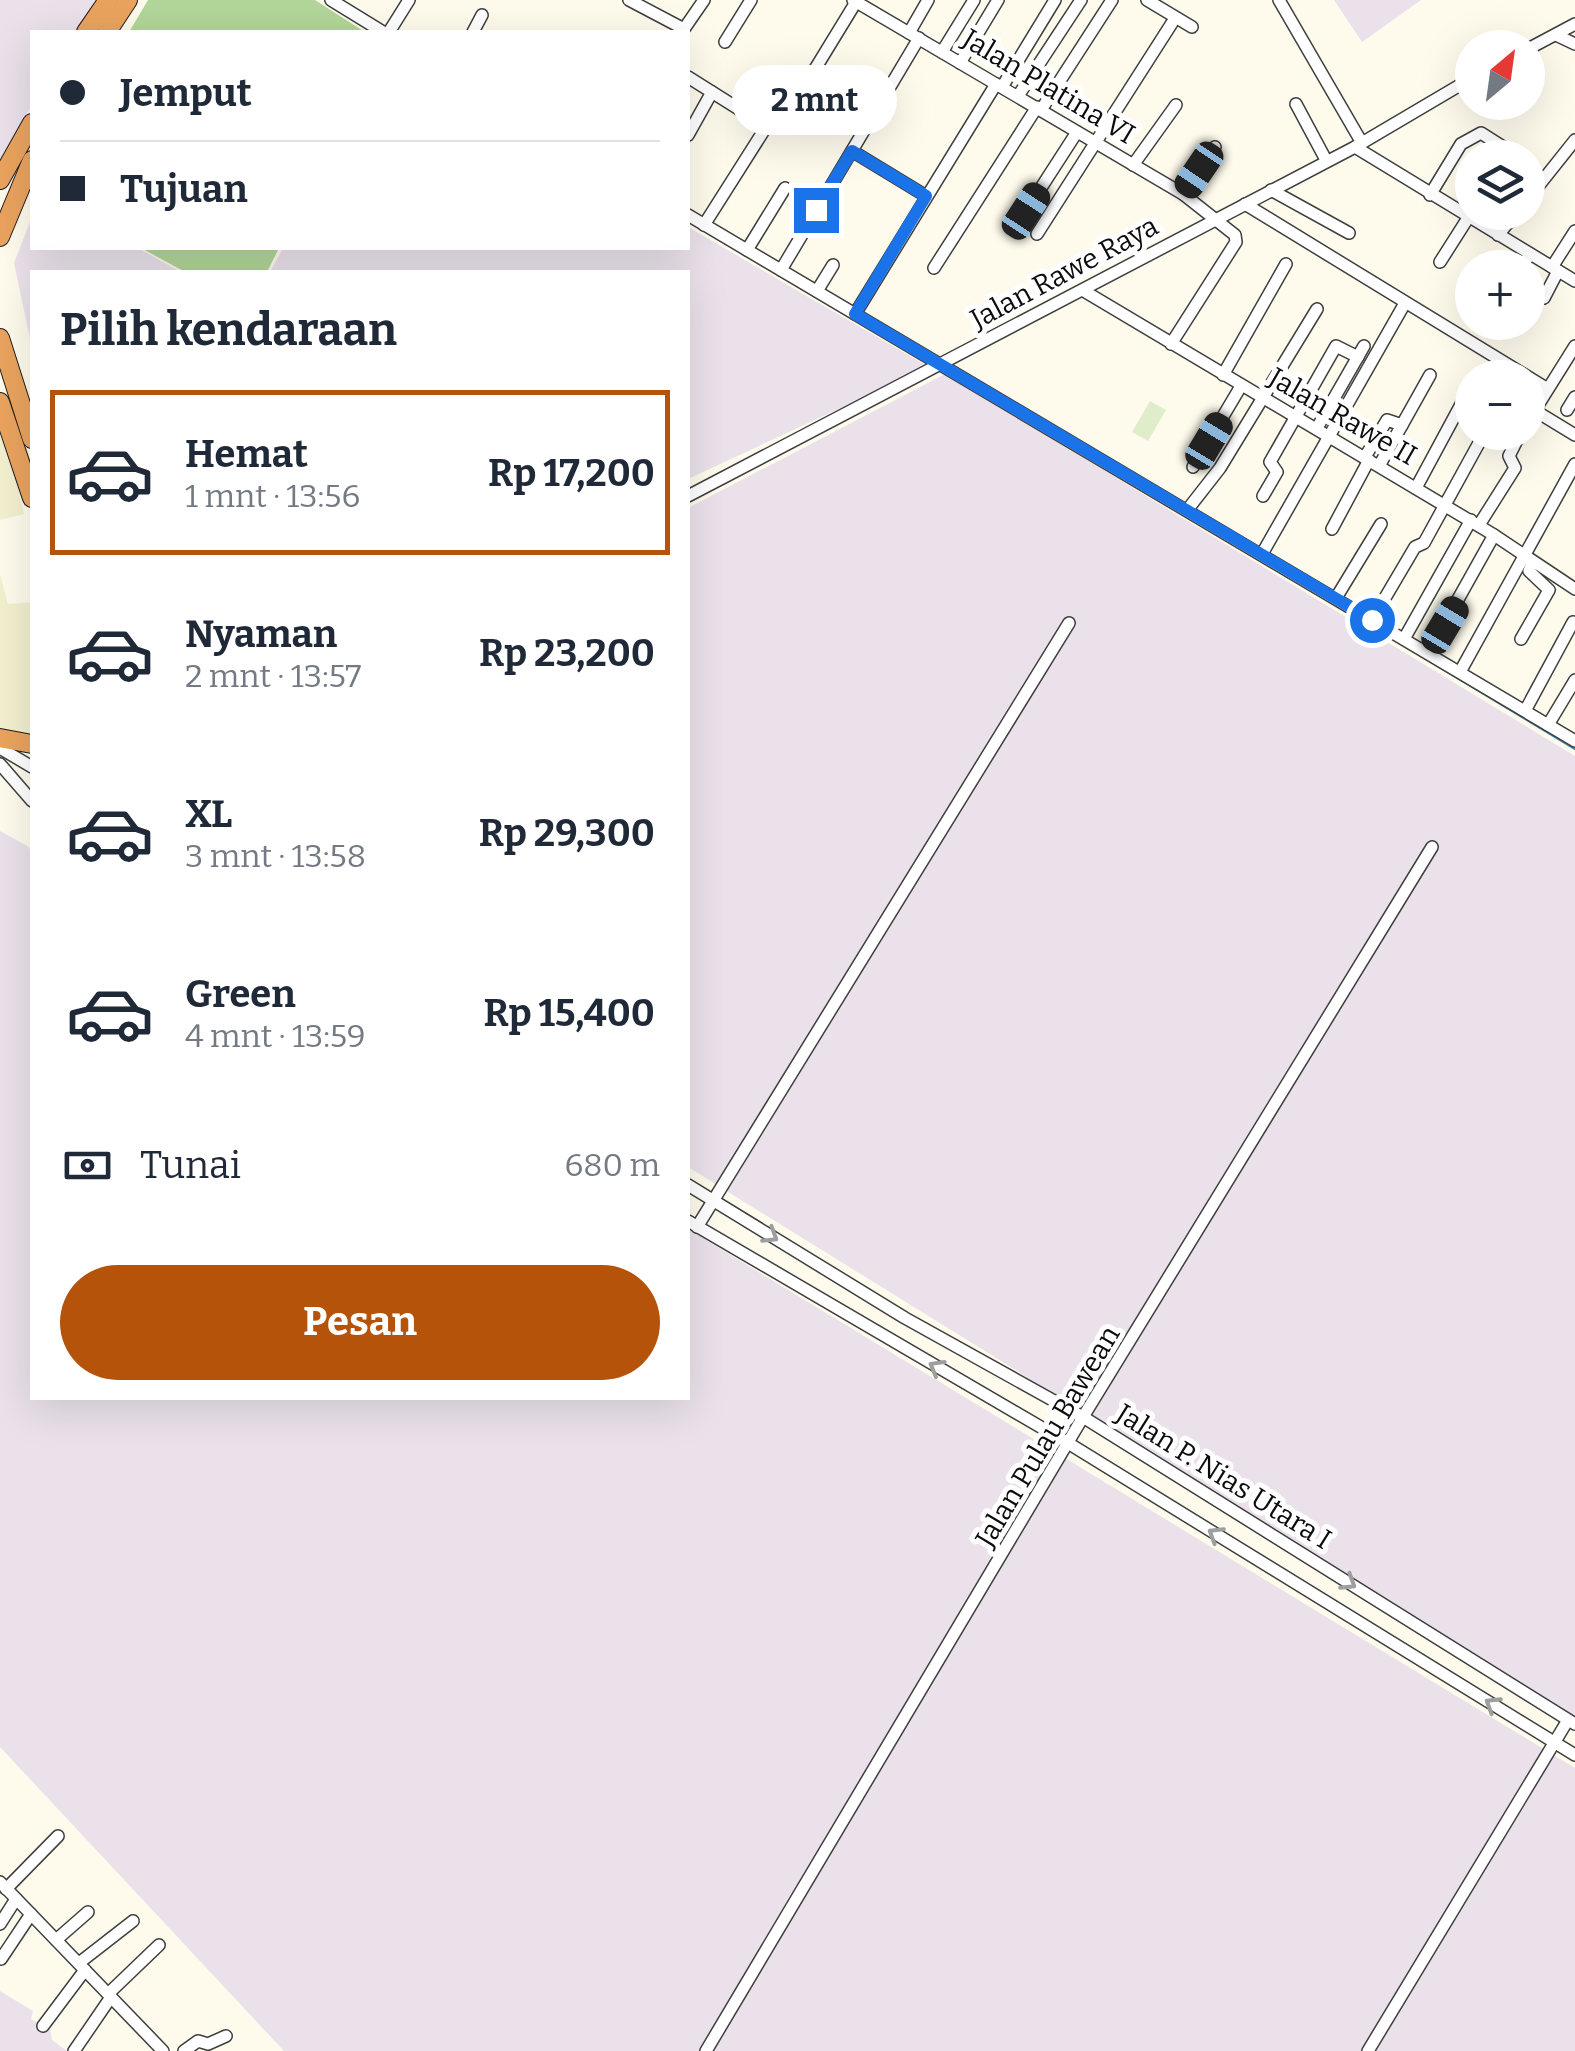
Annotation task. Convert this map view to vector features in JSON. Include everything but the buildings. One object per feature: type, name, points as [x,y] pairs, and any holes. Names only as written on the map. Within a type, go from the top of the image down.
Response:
[{"type":"highway","points":[[87,30],[108,0]]},
{"type":"highway","points":[[108,30],[128,0]]},
{"type":"highway","points":[[0,180],[30,128]]},
{"type":"highway","points":[[0,212],[30,163]]},
{"type":"highway","points":[[0,237],[30,165]]},
{"type":"highway","points":[[0,338],[30,433]]},
{"type":"highway","points":[[0,402],[30,492]]},
{"type":"highway","points":[[0,738],[30,744]]},
{"type":"street","points":[[331,0],[383,30]]},
{"type":"street","points":[[388,30],[410,0]]},
{"type":"street","points":[[629,0],[681,30]]},
{"type":"street","points":[[684,30],[704,0]]},
{"type":"street","points":[[725,42],[751,0]]},
{"type":"street","points":[[781,270],[852,151],[914,36],[928,0]]},
{"type":"street","points":[[942,52],[974,0]]},
{"type":"street","points":[[960,63],[998,0]]},
{"type":"street","points":[[855,314],[926,196],[1055,0]]},
{"type":"street","points":[[1018,96],[1081,0]]},
{"type":"street","points":[[934,268],[1112,0]]},
{"type":"street","points":[[1148,0],[1192,27]]},
{"type":"street","points":[[1279,0],[1358,145],[1455,210]]},
{"type":"street","points":[[704,225],[776,114],[790,110],[854,1]]},
{"type":"street","name":"Jalan Platina VI","points":[[854,1],[872,5],[914,36],[1218,218]]},
{"type":"street","points":[[473,30],[482,15]]},
{"type":"street","points":[[1037,234],[1172,23]]},
{"type":"street","points":[[1545,41],[1575,24]]},
{"type":"street","points":[[1556,35],[1575,44]]},
{"type":"street","points":[[690,78],[742,112]]},
{"type":"street","name":"Jalan Rawe Raya","points":[[690,495],[1084,291],[1358,145],[1455,88]]},
{"type":"street","points":[[690,131],[712,92]]},
{"type":"street","points":[[1133,165],[1176,104]]},
{"type":"street","points":[[1296,104],[1326,160]]},
{"type":"street","points":[[1026,211],[1078,132]]},
{"type":"street","points":[[1465,140],[1481,134],[1490,140]]},
{"type":"street","points":[[1545,178],[1575,140]]},
{"type":"street","points":[[1183,194],[1216,147]]},
{"type":"street","points":[[852,151],[926,196]]},
{"type":"street","points":[[1430,195],[1455,156]]},
{"type":"street","points":[[746,250],[786,188]]},
{"type":"street","points":[[1270,190],[1350,232]]},
{"type":"street","points":[[1245,204],[1546,388],[1575,346]]},
{"type":"street","points":[[690,216],[855,314],[935,368],[1188,509],[1575,741]]},
{"type":"street","points":[[1171,344],[1236,242],[1235,235],[1218,218]]},
{"type":"street","points":[[1440,262],[1460,230]]},
{"type":"street","points":[[1489,230],[1523,250]]},
{"type":"street","points":[[1498,235],[1502,230]]},
{"type":"street","points":[[1545,295],[1575,231]]},
{"type":"street","points":[[1545,263],[1575,281]]},
{"type":"street","points":[[1222,375],[1286,264]]},
{"type":"street","points":[[817,291],[833,265]]},
{"type":"street","name":"Jalan Rawe II","points":[[1084,291],[1494,534],[1528,560],[1573,582]]},
{"type":"street","points":[[1262,554],[1405,303]]},
{"type":"street","points":[[1188,509],[1220,468],[1318,309]]},
{"type":"street","points":[[1264,496],[1278,471],[1270,462],[1336,346],[1361,352],[1317,428]]},
{"type":"street","points":[[1332,529],[1371,461],[1387,420],[1402,425],[1430,375]]},
{"type":"street","points":[[1194,467],[1241,386]]},
{"type":"street","points":[[1567,410],[1575,397]]},
{"type":"street","points":[[1416,488],[1455,416]]},
{"type":"street","points":[[1545,422],[1575,435]]},
{"type":"street","points":[[1372,620],[1476,450]]},
{"type":"street","points":[[1404,639],[1475,523],[1515,468],[1509,456],[1512,450]]},
{"type":"street","points":[[1460,672],[1528,560],[1575,464]]},
{"type":"street","points":[[1336,598],[1382,524]]},
{"type":"street","points":[[1428,653],[1494,534]]},
{"type":"street","points":[[1522,639],[1549,590],[1530,571],[1528,560]]},
{"type":"street","points":[[692,1224],[713,1201],[1069,622]]},
{"type":"street","points":[[1525,711],[1573,622]]},
{"type":"street","points":[[1548,725],[1575,680]]},
{"type":"street","points":[[0,748],[30,767]]},
{"type":"street","points":[[0,764],[30,799]]},
{"type":"street","name":"Jalan Pulau Bawean","points":[[706,2051],[1068,1443],[1432,848]]},
{"type":"street","name":"Jalan P. Nias Utara I","points":[[690,1186],[904,1318],[1084,1418],[1572,1722]]},
{"type":"street","name":"Jalan P. Nias Utara I","points":[[692,1224],[1068,1443],[1575,1755]]},
{"type":"street","points":[[1368,2051],[1572,1722]]},
{"type":"street","points":[[58,1836],[3,1886],[163,2051]]},
{"type":"street","points":[[0,1924],[16,1899]]},
{"type":"street","points":[[56,1940],[88,1912]]},
{"type":"street","points":[[1,1959],[31,1914]]},
{"type":"street","points":[[43,2026],[82,1967],[134,1921]]},
{"type":"street","points":[[74,2051],[111,1994],[159,1945]]},
{"type":"street","points":[[184,2051],[198,2041],[208,2044],[226,2036]]},
{"type":"street","points":[[144,2051],[152,2039]]},
{"type":"shaded area","points":[[0,0],[98,0],[77,30],[30,30],[30,108],[0,161]]},
{"type":"shaded area","points":[[1334,0],[1421,0],[1362,42]]},
{"type":"shaded area","points":[[30,222],[30,250],[142,250],[177,270],[30,270],[30,339],[14,263]]},
{"type":"shaded area","points":[[690,228],[929,367],[690,478],[690,270],[271,270],[282,250],[690,250]]},
{"type":"shaded area","points":[[945,374],[1575,756],[1575,1717],[690,1168],[690,507]]},
{"type":"shaded area","points":[[0,414],[24,514],[0,520]]},
{"type":"shaded area","points":[[0,574],[8,604],[30,602],[30,737],[0,734]]},
{"type":"shaded area","points":[[0,831],[29,847],[30,851],[30,1400],[690,1400],[690,1230],[1575,1768],[1575,2051],[284,2051],[0,1747]]},
{"type":"shaded area","points":[[0,1991],[33,2011],[31,2019],[50,2029],[52,2040],[67,2051],[0,2051]]},
{"type":"green space","points":[[148,0],[315,0],[362,30],[130,30]]},
{"type":"green space","points":[[145,250],[278,250],[268,270],[181,270]]},
{"type":"green space","points":[[1150,401],[1166,410],[1148,441],[1132,432]]},
{"type":"waterway","points":[[1418,654],[1575,749]]},
{"type":"route","points":[[816,210],[852,151],[926,196],[855,314],[1372,620]]}]
